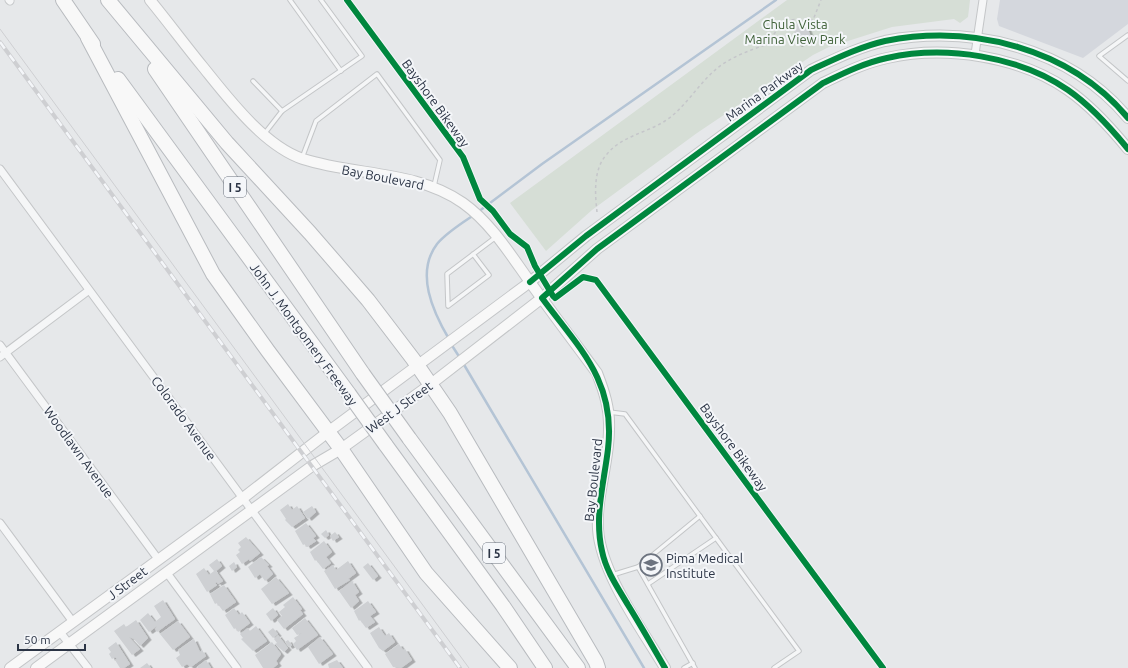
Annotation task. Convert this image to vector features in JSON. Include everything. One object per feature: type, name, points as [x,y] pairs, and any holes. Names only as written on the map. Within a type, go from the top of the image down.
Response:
[{"type":"highway","name":"John J. Montgomery Freeway","points":[[63,0],[88,38],[503,606],[545,668]]},
{"type":"highway","name":"John J. Montgomery Freeway","points":[[108,0],[363,374],[578,668]]},
{"type":"highway","points":[[108,0],[227,143],[310,232],[364,295],[431,384],[454,419],[596,662],[598,668]]},
{"type":"highway","points":[[88,38],[213,274],[341,449],[426,573],[510,668]]},
{"type":"main road","name":"Bay Boulevard","points":[[150,0],[244,117],[285,151],[301,159],[337,169],[404,178],[447,192],[473,210],[497,236],[597,373],[604,392],[608,412],[608,448],[599,509],[598,530],[602,551],[611,575],[665,668]]},
{"type":"main road","name":"Marina Parkway","points":[[530,282],[586,236],[811,70],[845,54],[883,42],[922,36],[978,38],[1023,48],[1065,66],[1100,89],[1128,118]]},
{"type":"main road","points":[[542,298],[597,249],[823,83],[853,68],[887,58],[922,52],[975,54],[1014,64],[1067,89],[1097,114],[1128,149]]},
{"type":"main road","name":"West J Street","points":[[243,498],[328,432],[418,367],[530,282]]},
{"type":"main road","name":"West J Street","points":[[252,510],[312,466],[341,449],[431,384],[542,298]]},
{"type":"main road","name":"J Street","points":[[10,668],[243,498]]},
{"type":"main road","name":"J Street","points":[[36,668],[252,510]]},
{"type":"street","points":[[975,54],[984,0]]},
{"type":"street","name":"Colorado Avenue","points":[[0,169],[88,291],[109,316],[368,668]]},
{"type":"street","points":[[3,355],[88,291]]},
{"type":"street","name":"Woodlawn Avenue","points":[[0,345],[3,355],[158,559]]},
{"type":"street","points":[[0,523],[73,622]]},
{"type":"street","points":[[167,573],[237,668]]},
{"type":"street","points":[[60,632],[88,668]]},
{"type":"lane","points":[[290,0],[341,71]]},
{"type":"lane","points":[[264,134],[282,111],[362,56],[321,0]]},
{"type":"lane","points":[[1128,35],[1099,56],[1128,81]]},
{"type":"lane","points":[[301,159],[316,121],[377,74],[440,160],[434,187]]},
{"type":"lane","points":[[253,81],[282,111]]},
{"type":"lane","points":[[473,254],[489,275],[448,306],[447,274],[473,254],[497,236]]},
{"type":"lane","points":[[608,412],[625,414],[799,651],[774,668]]},
{"type":"lane","points":[[611,575],[638,567],[700,516]]},
{"type":"lane","points":[[648,584],[716,538]]},
{"type":"lane","points":[[638,567],[696,668]]},
{"type":"lane","points":[[684,668],[692,663]]},
{"type":"path","points":[[597,212],[595,194],[598,173],[606,154],[628,137],[665,121],[714,70],[746,52],[768,44],[779,25],[793,19],[813,20],[821,0]]},
{"type":"shaded area","points":[[1000,0],[1128,0],[1128,24],[1083,58],[999,26],[997,19]]},
{"type":"green space","name":"Chula Vista Marina View Park","points":[[787,0],[970,0],[968,17],[960,23],[954,19],[892,27],[829,47],[813,55],[697,133],[592,210],[546,251],[510,203]]},
{"type":"building","points":[[805,21],[812,40],[798,45],[793,26]]},
{"type":"building","points":[[288,504],[292,510],[297,506],[305,518],[292,527],[285,520],[286,519],[280,510]]},
{"type":"building","points":[[312,506],[316,512],[308,519],[303,512]]},
{"type":"building","points":[[306,523],[316,536],[313,538],[316,541],[307,547],[305,544],[303,545],[295,531]]},
{"type":"building","points":[[326,530],[329,535],[325,538],[321,534]]},
{"type":"building","points":[[335,532],[339,537],[333,541],[330,536]]},
{"type":"building","points":[[246,537],[260,553],[250,561],[249,559],[242,564],[236,555],[240,552],[238,550],[241,547],[238,543]]},
{"type":"building","points":[[324,541],[332,552],[326,557],[331,563],[323,569],[316,560],[315,561],[310,552]]},
{"type":"building","points":[[261,557],[269,565],[267,566],[273,574],[265,581],[260,574],[255,578],[248,567]]},
{"type":"building","points":[[217,559],[222,566],[216,571],[223,581],[218,584],[217,582],[215,583],[217,585],[207,592],[196,574],[204,568],[209,575],[214,571],[209,565]]},
{"type":"building","points":[[348,561],[356,573],[348,579],[350,580],[335,589],[324,571],[333,565],[336,570]]},
{"type":"building","points":[[234,562],[237,567],[232,571],[229,566]]},
{"type":"building","points":[[368,563],[378,576],[373,580],[363,567]]},
{"type":"building","points":[[276,577],[289,593],[272,604],[261,589]]},
{"type":"building","points":[[352,581],[359,592],[355,595],[359,601],[351,608],[339,591]]},
{"type":"building","points":[[224,585],[236,602],[223,611],[217,603],[215,604],[210,594]]},
{"type":"building","points":[[293,597],[302,609],[300,610],[303,614],[284,629],[277,620],[282,616],[279,612],[285,607],[283,605]]},
{"type":"building","points":[[163,600],[175,619],[157,632],[155,629],[157,626],[149,632],[140,620],[148,613],[155,622],[161,617],[154,606]]},
{"type":"building","points":[[368,601],[376,612],[370,616],[375,622],[366,628],[360,620],[359,621],[354,611]]},
{"type":"building","points":[[234,608],[239,615],[242,612],[250,623],[238,632],[236,628],[234,629],[225,615]]},
{"type":"building","points":[[273,608],[278,615],[271,621],[266,614]]},
{"type":"building","points":[[305,618],[318,635],[297,650],[293,644],[296,641],[294,638],[302,633],[297,635],[292,628]]},
{"type":"building","points":[[136,620],[148,638],[140,646],[134,639],[129,637],[140,649],[132,655],[114,631],[124,624],[126,627]]},
{"type":"building","points":[[178,621],[190,637],[173,650],[160,634]]},
{"type":"building","points":[[256,626],[267,641],[253,651],[241,639],[243,638],[240,634],[248,628],[250,631]]},
{"type":"building","points":[[379,627],[385,636],[389,633],[395,642],[383,651],[379,648],[370,633]]},
{"type":"building","points":[[273,628],[278,634],[273,638],[268,632]]},
{"type":"building","points":[[278,635],[288,648],[284,652],[275,644],[277,643],[274,639]]},
{"type":"building","points":[[320,637],[333,654],[319,664],[308,647]]},
{"type":"building","points":[[194,639],[200,652],[202,650],[206,656],[191,667],[187,664],[182,667],[176,658],[180,655],[178,650]]},
{"type":"building","points":[[288,640],[292,645],[289,647],[285,642]]},
{"type":"building","points":[[116,642],[130,664],[124,668],[120,668],[115,660],[117,659],[115,657],[112,659],[109,654],[111,652],[108,648]]},
{"type":"building","points":[[272,642],[281,654],[276,661],[278,664],[273,668],[263,668],[255,655]]},
{"type":"building","points":[[399,644],[403,650],[405,649],[412,660],[401,668],[393,667],[385,654]]},
{"type":"building","points":[[206,660],[211,668],[197,667]]},
{"type":"building","points":[[337,660],[343,668],[329,668],[328,664]]},
{"type":"building","points":[[147,663],[151,668],[140,668]]},
{"type":"waterway","points":[[478,212],[542,164],[776,0]]},
{"type":"waterway","points":[[449,339],[432,305],[427,280],[427,267],[437,244],[449,232],[474,215]]},
{"type":"waterway","points":[[451,344],[460,358]]},
{"type":"waterway","points":[[463,363],[644,668]]},
{"type":"tram line","points":[[0,29],[469,668]]},
{"type":"railway","points":[[0,42],[460,668]]},
{"type":"cycle path","name":"Bayshore Bikeway","points":[[347,0],[463,157],[480,199],[493,211],[510,234],[527,247],[535,266],[553,296]]},
{"type":"cycle path","points":[[530,282],[586,236],[811,70],[847,54],[885,41],[918,37],[952,36],[985,39],[1017,47],[1049,58],[1078,74],[1104,94],[1128,118]]},
{"type":"cycle path","points":[[665,668],[613,579],[606,565],[602,551],[599,512],[608,449],[609,425],[606,404],[600,385],[592,367],[581,350],[542,298],[597,249],[823,83],[879,60],[909,54],[957,53],[981,56],[1027,69],[1049,78],[1085,103],[1100,117],[1128,149]]},
{"type":"cycle path","name":"Bayshore Bikeway","points":[[555,298],[583,277],[596,280],[883,668]]},
{"type":"place","name":"Pima Medical Institute","points":[[651,565]]}]
